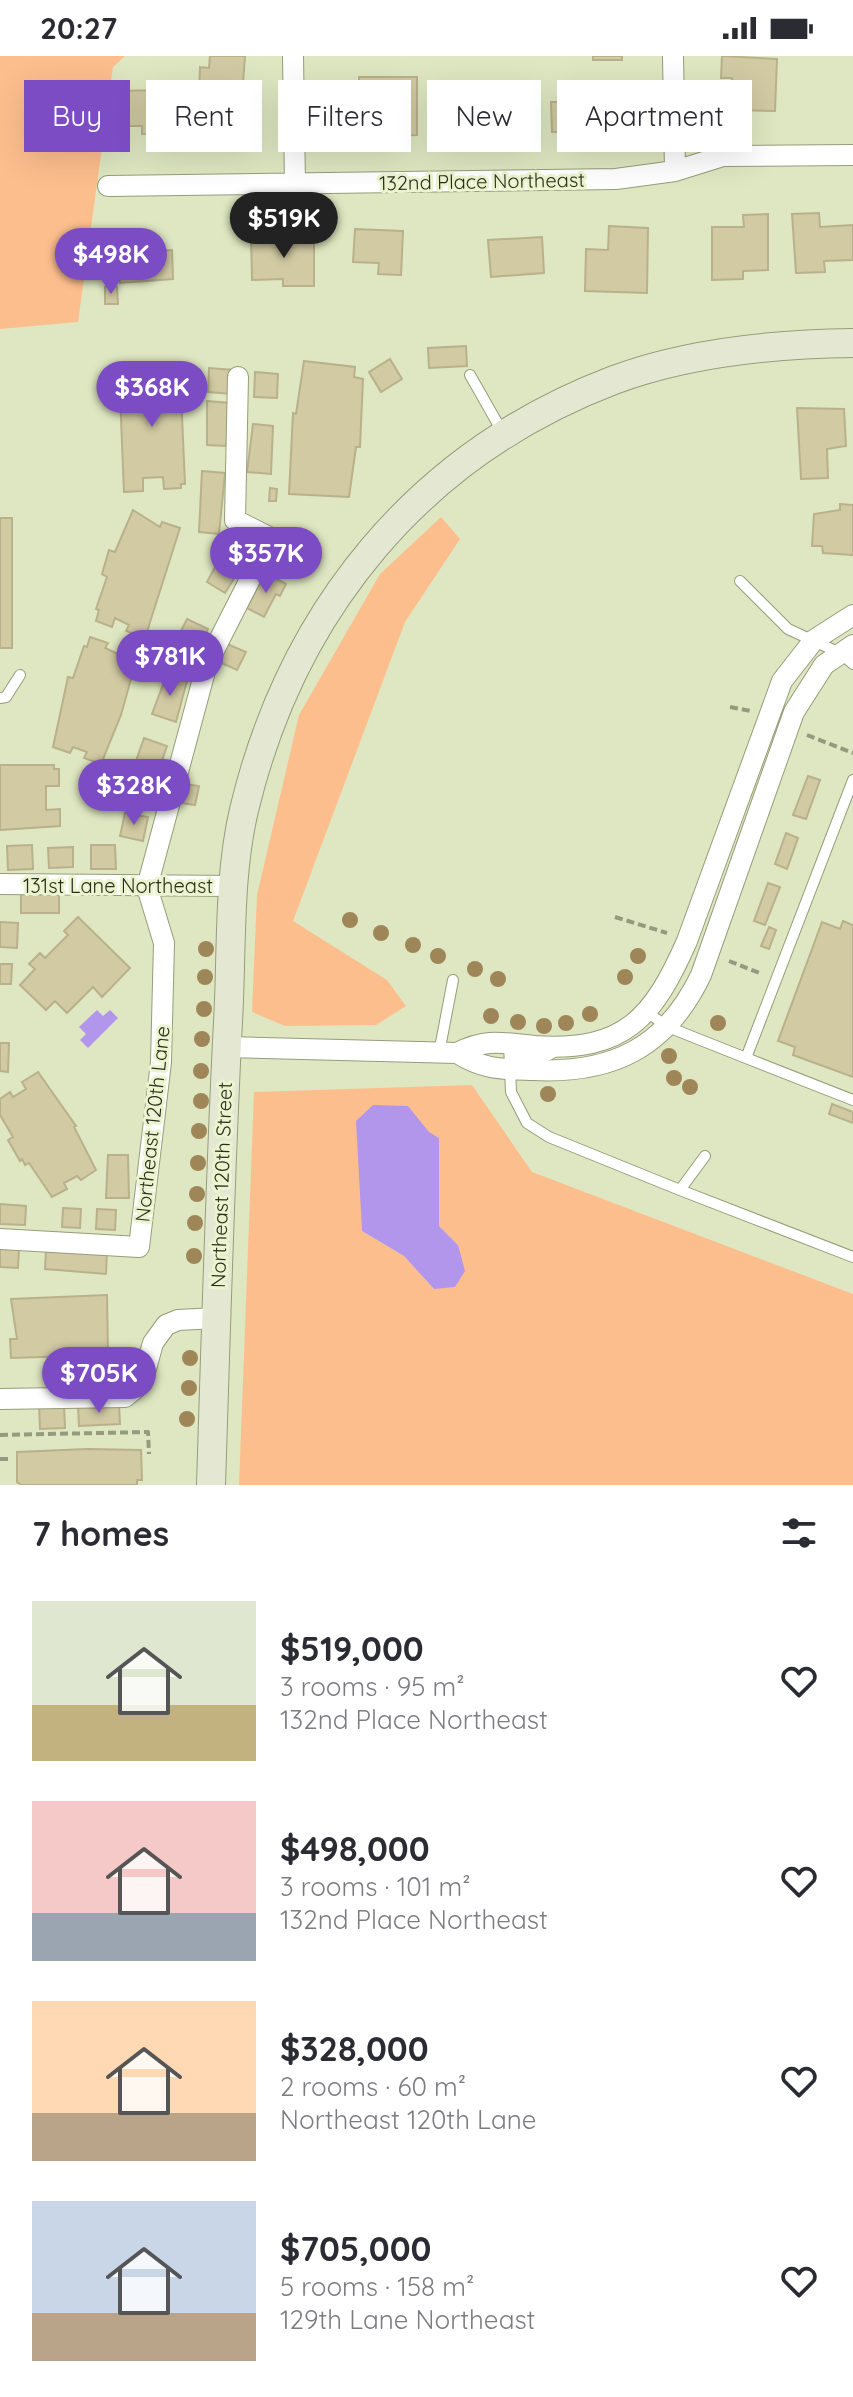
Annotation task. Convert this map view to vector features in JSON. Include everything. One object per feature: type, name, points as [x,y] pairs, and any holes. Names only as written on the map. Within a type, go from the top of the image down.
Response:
[{"type":"street","points":[[293,56],[295,183]]},
{"type":"street","points":[[673,56],[675,171]]},
{"type":"street","name":"132nd Place Northeast","points":[[108,186],[616,179],[675,171],[723,156],[853,155]]},
{"type":"street","name":"Northeast 120th Street","points":[[211,1485],[227,1047],[235,886],[243,815],[263,741],[286,680],[311,633],[349,578],[387,532],[444,479],[504,435],[616,379],[685,360],[746,350],[853,343]]},
{"type":"street","points":[[147,887],[207,664],[271,538],[235,520],[238,377]]},
{"type":"street","points":[[509,1057],[561,1048],[622,1032],[648,1013],[669,981],[687,941],[782,681],[796,658],[814,640],[853,615]]},
{"type":"street","points":[[227,1047],[448,1053],[480,1042],[509,1057],[567,1072],[599,1067],[629,1054],[668,1027],[689,1000],[701,975],[794,712],[808,686],[849,654]]},
{"type":"street","name":"131st Lane Northeast","points":[[0,884],[235,886]]},
{"type":"street","name":"Northeast 120th Lane","points":[[0,1239],[139,1247],[161,1062],[164,958],[164,943],[147,887]]},
{"type":"street","points":[[0,1399],[125,1397],[142,1383],[153,1343],[166,1325],[178,1320],[216,1318]]},
{"type":"lane","points":[[470,375],[504,435]]},
{"type":"lane","points":[[740,581],[788,629],[849,654]]},
{"type":"lane","points":[[0,698],[6,697],[20,675]]},
{"type":"lane","points":[[746,1058],[853,780]]},
{"type":"lane","points":[[448,1053],[453,980]]},
{"type":"lane","points":[[648,1013],[668,1027],[853,1100]]},
{"type":"lane","points":[[509,1057],[511,1092],[527,1123],[549,1137],[853,1257]]},
{"type":"lane","points":[[680,1190],[705,1156]]},
{"type":"path","points":[[730,707],[757,711]]},
{"type":"path","points":[[797,731],[853,753]]},
{"type":"path","points":[[615,917],[677,936]]},
{"type":"path","points":[[728,961],[777,979]]},
{"type":"path","points":[[0,1435],[148,1432],[149,1454]]},
{"type":"path","points":[[0,1459],[10,1459]]},
{"type":"shaded area","points":[[0,56],[125,56],[113,67],[111,80],[24,80],[24,152],[101,152],[78,322],[0,329]]},
{"type":"shaded area","points":[[441,517],[460,539],[405,622],[293,921],[387,980],[406,1006],[376,1025],[285,1026],[252,1012],[257,895],[299,715],[380,574]]},
{"type":"shaded area","points":[[97,1010],[103,1016],[110,1010],[118,1018],[88,1048],[80,1040],[86,1034],[79,1027]]},
{"type":"shaded area","points":[[472,1085],[532,1172],[853,1294],[853,1485],[239,1485],[254,1092]],"holes":[[[408,1106],[429,1133],[439,1138],[439,1226],[458,1245],[434,1289],[404,1256],[362,1231]]]},
{"type":"shaded area","points":[[373,1105],[408,1106],[429,1132],[439,1138],[439,1226],[458,1245],[465,1271],[455,1287],[434,1289],[404,1256],[362,1231],[356,1121]]},
{"type":"building","points":[[210,56],[245,56],[243,80],[200,80],[200,67],[209,68]]},
{"type":"building","points":[[593,56],[622,56],[622,60],[593,60]]},
{"type":"building","points":[[722,56],[777,59],[775,111],[752,110],[752,80],[721,78]]},
{"type":"building","points":[[359,77],[417,77],[417,135],[411,135],[411,80],[359,80]]},
{"type":"building","points":[[146,90],[146,134],[142,134],[142,126],[130,126],[130,91]]},
{"type":"building","points":[[551,102],[557,102],[557,132],[552,132]]},
{"type":"building","points":[[819,213],[820,227],[853,225],[853,260],[824,261],[825,272],[796,273],[792,214]]},
{"type":"building","points":[[768,214],[768,270],[743,271],[743,279],[712,280],[712,227],[744,227],[743,215]]},
{"type":"building","points":[[609,226],[648,228],[647,293],[585,291],[586,249],[608,250]]},
{"type":"building","points":[[355,229],[403,231],[401,275],[378,274],[379,263],[353,262]]},
{"type":"building","points":[[149,231],[150,251],[172,250],[173,279],[120,283],[116,232]]},
{"type":"building","points":[[289,234],[314,234],[314,286],[283,286],[283,279],[252,280],[251,236],[272,236],[273,241],[290,241]]},
{"type":"building","points":[[542,237],[544,273],[491,277],[488,240]]},
{"type":"building","points":[[105,287],[117,287],[118,304],[105,304]]},
{"type":"building","points":[[466,346],[467,366],[429,368],[428,348]]},
{"type":"building","points":[[390,359],[402,379],[381,392],[369,372]]},
{"type":"building","points":[[304,361],[355,367],[354,377],[363,379],[360,447],[356,447],[349,497],[289,494],[293,413],[296,414]]},
{"type":"building","points":[[209,368],[234,370],[232,394],[208,392]]},
{"type":"building","points":[[119,370],[137,370],[137,378],[160,378],[160,371],[180,370],[185,484],[181,484],[181,488],[164,489],[163,477],[143,478],[143,491],[124,492]]},
{"type":"building","points":[[255,372],[278,374],[277,398],[254,397]]},
{"type":"building","points":[[207,401],[231,403],[226,446],[207,445]]},
{"type":"building","points":[[797,408],[844,409],[846,446],[827,449],[828,478],[801,479]]},
{"type":"building","points":[[253,424],[273,426],[271,474],[247,472]]},
{"type":"building","points":[[202,471],[225,473],[219,534],[199,532]]},
{"type":"building","points":[[270,488],[277,489],[276,501],[269,501]]},
{"type":"building","points":[[840,504],[853,505],[853,555],[823,553],[822,546],[812,546],[814,514],[840,510]]},
{"type":"building","points":[[133,510],[160,527],[162,522],[180,528],[145,638],[126,631],[129,625],[115,618],[112,627],[96,621],[99,610],[96,609],[107,577],[102,574],[109,550],[115,552]]},
{"type":"building","points":[[0,518],[12,518],[12,648],[0,648]]},
{"type":"building","points":[[228,544],[248,556],[225,593],[207,582]]},
{"type":"building","points":[[265,573],[286,584],[280,596],[276,594],[264,617],[247,608]]},
{"type":"building","points":[[187,619],[208,629],[197,651],[176,641]]},
{"type":"building","points":[[90,637],[108,643],[105,648],[118,654],[120,648],[138,654],[121,715],[101,764],[84,758],[87,752],[73,747],[70,753],[53,747],[68,677],[73,678]]},
{"type":"building","points":[[227,644],[246,652],[237,670],[219,662]]},
{"type":"building","points":[[167,674],[187,681],[176,722],[152,714]]},
{"type":"building","points":[[144,738],[167,746],[159,769],[136,761]]},
{"type":"building","points":[[0,765],[54,765],[54,769],[59,769],[59,786],[46,786],[46,810],[60,809],[60,826],[0,830]]},
{"type":"building","points":[[808,776],[820,780],[806,819],[793,815]]},
{"type":"building","points":[[132,782],[154,786],[149,810],[127,805]]},
{"type":"building","points":[[178,783],[199,786],[195,805],[175,802]]},
{"type":"building","points":[[125,813],[148,817],[143,841],[120,836]]},
{"type":"building","points":[[786,833],[798,838],[787,869],[775,864]]},
{"type":"building","points":[[32,845],[33,869],[8,870],[7,846]]},
{"type":"building","points":[[91,845],[115,845],[116,869],[91,869]]},
{"type":"building","points":[[73,847],[73,867],[49,868],[48,848]]},
{"type":"building","points":[[768,883],[780,887],[765,925],[754,921]]},
{"type":"building","points":[[21,894],[59,894],[59,913],[21,913]]},
{"type":"building","points":[[78,917],[130,968],[102,997],[93,987],[67,1013],[55,1001],[46,1010],[20,985],[35,969],[29,964],[40,953],[45,958],[68,935],[64,931]]},
{"type":"building","points":[[843,921],[853,925],[853,1077],[793,1055],[795,1047],[778,1041],[822,922],[840,929]]},
{"type":"building","points":[[0,922],[18,923],[17,948],[0,947]]},
{"type":"building","points":[[769,927],[776,930],[769,949],[761,946]]},
{"type":"building","points":[[0,964],[12,964],[11,984],[0,984]]},
{"type":"building","points":[[0,1043],[9,1043],[8,1072],[0,1071]]},
{"type":"building","points":[[38,1072],[76,1126],[96,1170],[81,1180],[77,1176],[64,1183],[67,1189],[52,1197],[29,1163],[25,1165],[22,1159],[20,1161],[8,1140],[13,1137],[0,1115],[0,1099],[10,1092],[13,1097],[26,1089],[22,1082]]},
{"type":"building","points":[[832,1104],[853,1112],[853,1123],[829,1114]]},
{"type":"building","points":[[108,1155],[128,1155],[129,1198],[106,1198]]},
{"type":"building","points":[[0,1204],[26,1206],[25,1225],[0,1224]]},
{"type":"building","points":[[63,1208],[81,1209],[80,1228],[62,1227]]},
{"type":"building","points":[[97,1209],[116,1210],[115,1230],[96,1229]]},
{"type":"building","points":[[0,1248],[19,1248],[18,1268],[0,1267]]},
{"type":"building","points":[[46,1250],[107,1251],[106,1274],[45,1269]]},
{"type":"building","points":[[107,1295],[108,1355],[11,1358],[10,1339],[17,1339],[11,1299]]},
{"type":"building","points":[[64,1404],[65,1428],[40,1429],[39,1405]]},
{"type":"building","points":[[119,1404],[120,1424],[79,1426],[78,1406]]},
{"type":"building","points":[[141,1450],[142,1480],[137,1480],[137,1485],[21,1485],[17,1482],[17,1452]]}]
